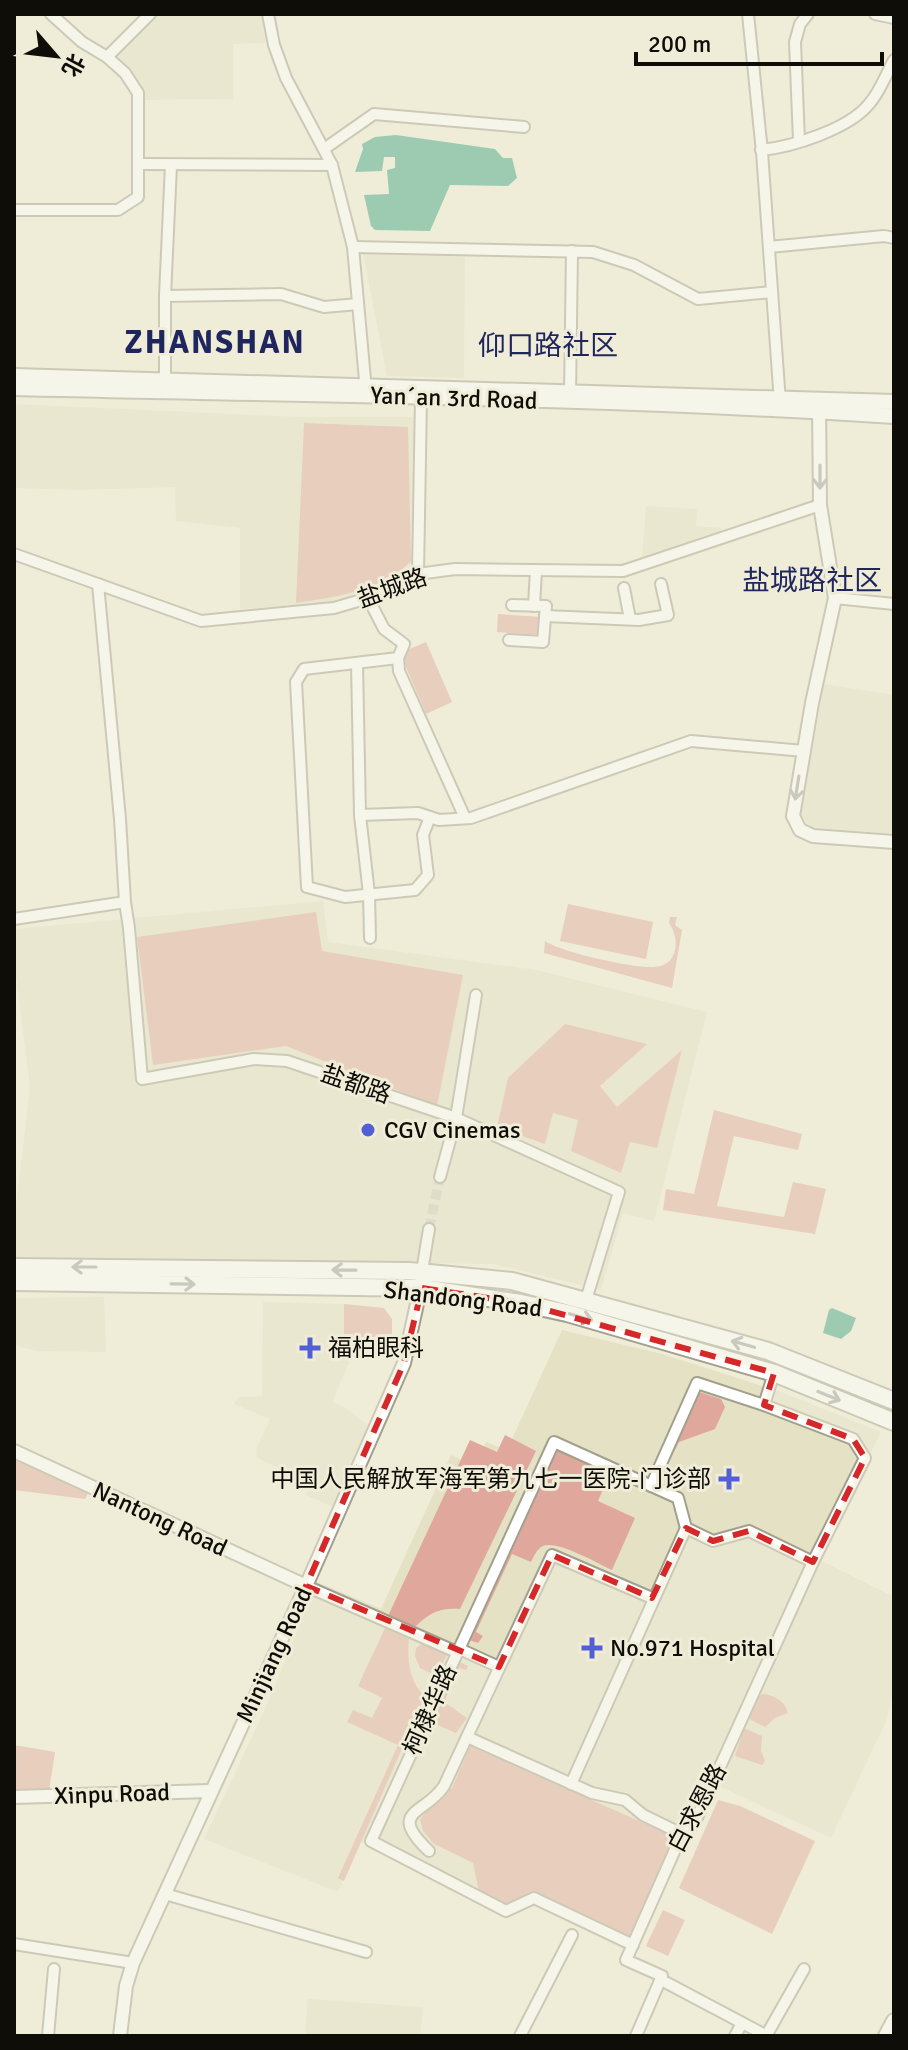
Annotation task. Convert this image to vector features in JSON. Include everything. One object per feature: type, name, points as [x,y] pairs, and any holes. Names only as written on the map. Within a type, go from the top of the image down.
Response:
[{"type":"main road","name":"Yan´an 3rd Road","points":[[14,376],[165,386]]},
{"type":"main road","name":"Yan´an 3rd Road","points":[[14,388],[165,386],[820,405],[894,402]]},
{"type":"main road","name":"Yan´an 3rd Road","points":[[366,390],[421,397],[570,397]]},
{"type":"main road","name":"Yan´an 3rd Road","points":[[820,405],[894,416]]},
{"type":"main road","name":"Shandong Road","points":[[14,1267],[422,1280],[567,1313],[774,1373],[894,1422]]},
{"type":"main road","name":"Shandong Road","points":[[14,1282],[512,1281],[768,1351],[894,1401]]},
{"type":"main road","points":[[886,2036],[894,2021]]},
{"type":"street","points":[[20,210],[118,210],[138,197],[138,93],[125,73],[107,57],[82,42],[51,14]]},
{"type":"street","points":[[107,57],[150,14]]},
{"type":"street","points":[[268,14],[274,45],[286,78],[332,165],[353,247],[366,390]]},
{"type":"street","points":[[748,14],[780,403]]},
{"type":"street","points":[[799,141],[795,42],[800,24],[808,14]]},
{"type":"street","points":[[875,14],[894,18]]},
{"type":"street","points":[[761,150],[779,148],[849,123],[870,104],[894,60]]},
{"type":"street","points":[[324,149],[374,114],[524,127]]},
{"type":"street","points":[[139,158],[171,165],[332,165]]},
{"type":"street","points":[[165,386],[165,296],[171,165]]},
{"type":"street","points":[[769,247],[884,236],[894,238]]},
{"type":"street","points":[[353,247],[593,252],[634,265],[698,299],[772,292]]},
{"type":"street","points":[[570,397],[572,251]]},
{"type":"street","points":[[165,296],[281,294],[324,307],[358,304]]},
{"type":"street","points":[[418,574],[421,397]]},
{"type":"street","points":[[820,405],[820,505],[835,598],[793,816],[800,830],[813,836],[894,842]]},
{"type":"street","name":"盐城路","points":[[14,554],[201,621],[334,608],[368,598],[418,574],[455,569],[623,571],[820,505]]},
{"type":"street","points":[[534,606],[536,570]]},
{"type":"street","points":[[14,919],[125,902],[98,584]]},
{"type":"street","points":[[545,616],[630,619],[668,615],[661,584]]},
{"type":"street","points":[[624,588],[630,619]]},
{"type":"street","points":[[368,598],[384,629],[404,644],[398,658],[399,671],[465,818]]},
{"type":"street","points":[[835,598],[894,604]]},
{"type":"street","points":[[509,640],[543,642],[546,606],[512,605]]},
{"type":"street","points":[[398,658],[304,669],[296,682],[307,887],[345,897],[415,890],[428,875],[423,835],[430,817]]},
{"type":"street","points":[[357,663],[360,815],[369,894],[370,938]]},
{"type":"street","points":[[360,815],[418,813],[439,820],[465,818],[691,741],[804,751]]},
{"type":"street","name":"盐都路","points":[[125,902],[142,1079],[254,1059],[287,1061],[456,1118],[619,1192],[586,1300]]},
{"type":"street","points":[[440,1177],[456,1118],[476,995]]},
{"type":"street","points":[[422,1280],[429,1229]]},
{"type":"street","name":"Minjiang Road","points":[[120,2036],[126,1986],[133,1963],[306,1586],[404,1363],[422,1280]]},
{"type":"street","points":[[571,1784],[686,1528],[678,1498],[651,1486],[697,1383],[764,1405],[774,1373]]},
{"type":"street","name":"白求恩路","points":[[633,1945],[682,1834],[694,1824],[813,1562],[865,1458],[853,1439],[764,1405]]},
{"type":"street","name":"柯棣华路","points":[[633,1945],[534,1898],[506,1911],[371,1841],[554,1442],[651,1486]]},
{"type":"street","name":"Nantong Road","points":[[14,1451],[306,1586]]},
{"type":"street","points":[[686,1528],[713,1541],[749,1531],[813,1562]]},
{"type":"street","points":[[429,1851],[411,1832],[413,1812],[439,1794],[552,1555],[652,1598]]},
{"type":"street","points":[[306,1586],[499,1667]]},
{"type":"street","points":[[467,1737],[592,1793],[625,1800],[643,1815],[682,1834]]},
{"type":"street","name":"Xinpu Road","points":[[14,1797],[210,1791]]},
{"type":"street","points":[[165,1894],[366,1952]]},
{"type":"street","points":[[520,2036],[572,1935]]},
{"type":"street","points":[[14,1944],[133,1963]]},
{"type":"street","points":[[633,1945],[626,1960],[662,1976],[636,2036]]},
{"type":"street","points":[[48,2036],[54,1969]]},
{"type":"street","points":[[667,1983],[766,2036],[804,1969]]},
{"type":"street","points":[[735,2036],[742,2023]]},
{"type":"highlighted area","points":[[422,1288],[521,1303],[774,1373],[764,1405],[853,1439],[865,1458],[813,1562],[749,1531],[713,1541],[686,1528],[652,1598],[552,1555],[499,1667],[306,1586],[404,1363]]},
{"type":"shaded area","points":[[155,14],[261,14],[266,43],[233,44],[233,99],[142,100],[114,58],[119,47]]},
{"type":"shaded area","points":[[396,135],[495,149],[503,158],[512,158],[517,178],[508,186],[450,185],[430,231],[375,230],[371,226],[364,195],[389,194],[387,170],[395,168],[395,157],[384,157],[382,171],[355,172],[362,144],[375,137]]},
{"type":"shaded area","points":[[363,253],[465,256],[464,378],[387,376]]},
{"type":"shaded area","points":[[14,404],[299,417],[414,417],[414,567],[368,592],[334,603],[240,609],[240,528],[176,521],[175,487],[80,490],[14,488]]},
{"type":"shaded area","points":[[304,423],[408,427],[411,561],[373,586],[296,603]]},
{"type":"shaded area","points":[[646,506],[697,509],[696,526],[721,528],[721,534],[642,558]]},
{"type":"shaded area","points":[[498,614],[541,617],[540,635],[497,632]]},
{"type":"shaded area","points":[[426,642],[452,702],[426,714],[402,658],[405,651]]},
{"type":"shaded area","points":[[824,684],[894,695],[894,834],[810,827],[801,814]]},
{"type":"shaded area","points":[[323,901],[328,942],[537,970],[707,1012],[654,1221],[623,1213],[601,1290],[494,1264],[14,1259],[14,1222],[30,1087],[14,960],[14,929]]},
{"type":"shaded area","points":[[568,904],[653,922],[646,959],[560,941]]},
{"type":"shaded area","points":[[316,912],[322,951],[463,975],[437,1106],[286,1046],[153,1065],[137,937]]},
{"type":"shaded area","points":[[670,917],[677,917],[675,925],[682,930],[672,988],[544,953],[545,941],[581,955],[616,963],[645,967],[663,965],[675,950]]},
{"type":"shaded area","points":[[565,1024],[647,1044],[600,1086],[617,1107],[682,1050],[657,1148],[630,1142],[621,1173],[571,1151],[578,1120],[553,1113],[545,1144],[497,1127],[508,1078]]},
{"type":"shaded area","points":[[714,1110],[802,1134],[798,1150],[734,1136],[717,1206],[784,1217],[793,1182],[826,1189],[815,1234],[663,1210],[666,1189],[694,1194]]},
{"type":"shaded area","points":[[104,1297],[106,1352],[37,1351],[14,1345],[14,1298]]},
{"type":"shaded area","points":[[263,1302],[344,1304],[344,1356],[352,1356],[332,1402],[346,1408],[369,1426],[333,1507],[306,1495],[311,1483],[257,1458],[256,1449],[270,1419],[234,1404],[238,1397],[262,1396]]},
{"type":"shaded area","points":[[344,1304],[384,1308],[392,1319],[392,1354],[344,1357]]},
{"type":"shaded area","points":[[832,1308],[856,1318],[851,1331],[841,1339],[823,1333]]},
{"type":"shaded area","name":"No.971 Hospital","points":[[562,1330],[662,1354],[784,1393],[881,1432],[818,1559],[894,1597],[894,1687],[887,1719],[831,1838],[719,1786],[702,1824],[684,1841],[635,1955],[534,1906],[507,1918],[360,1841],[338,1892],[204,1839],[266,1707],[317,1582],[381,1609],[451,1455],[473,1466],[486,1442],[507,1450]]},
{"type":"shaded area","points":[[699,1392],[721,1399],[725,1407],[715,1429],[679,1442],[671,1457],[667,1455]]},
{"type":"shaded area","points":[[505,1435],[536,1451],[460,1609],[435,1612],[414,1628],[388,1616],[470,1440],[497,1452]]},
{"type":"shaded area","points":[[555,1446],[600,1467],[599,1471],[609,1475],[598,1501],[635,1518],[612,1570],[558,1546],[543,1546],[531,1562],[512,1554],[476,1632],[483,1636],[478,1643],[466,1639]]},
{"type":"shaded area","points":[[14,1459],[88,1493],[85,1499],[14,1490]]},
{"type":"shaded area","points":[[385,1628],[409,1639],[410,1670],[415,1684],[425,1696],[344,1881],[338,1878],[398,1745],[347,1722],[353,1710],[372,1718],[382,1698],[358,1686]]},
{"type":"shaded area","points":[[423,1643],[447,1654],[439,1672],[432,1674],[420,1668],[415,1656],[416,1648]]},
{"type":"shaded area","points":[[457,1661],[468,1666],[466,1670],[459,1668],[444,1702],[467,1718],[456,1733],[435,1724],[432,1714]]},
{"type":"shaded area","points":[[763,1694],[778,1699],[788,1713],[775,1718],[765,1727],[749,1719],[758,1697]]},
{"type":"shaded area","points":[[744,1728],[762,1736],[761,1751],[765,1761],[762,1765],[735,1756]]},
{"type":"shaded area","points":[[14,1745],[55,1752],[49,1791],[14,1792]]},
{"type":"shaded area","points":[[470,1746],[675,1837],[631,1940],[534,1893],[505,1907],[479,1892],[473,1863],[434,1844],[423,1831],[420,1820],[432,1803],[452,1788]]},
{"type":"shaded area","points":[[718,1800],[740,1806],[815,1841],[772,1934],[679,1888]]},
{"type":"shaded area","points":[[663,1910],[685,1920],[668,1956],[646,1946]]},
{"type":"shaded area","points":[[308,1999],[423,2007],[420,2036],[305,2036]]},
{"type":"tunnel","points":[[429,1229],[440,1177]]},
{"type":"place","name":"CGV Cinemas","points":[[368,1130]]},
{"type":"place","name":"福柏眼科","points":[[310,1348]]},
{"type":"place","name":"中国人民解放军海军第九七一医院-门诊部","points":[[729,1479]]},
{"type":"place","name":"No.971 Hospital","points":[[592,1648]]},
{"type":"district","name":"ZHANSHAN","points":[[215,342]]},
{"type":"district","name":"仰口路社区","points":[[548,345]]},
{"type":"district","name":"盐城路社区","points":[[812,580]]}]
